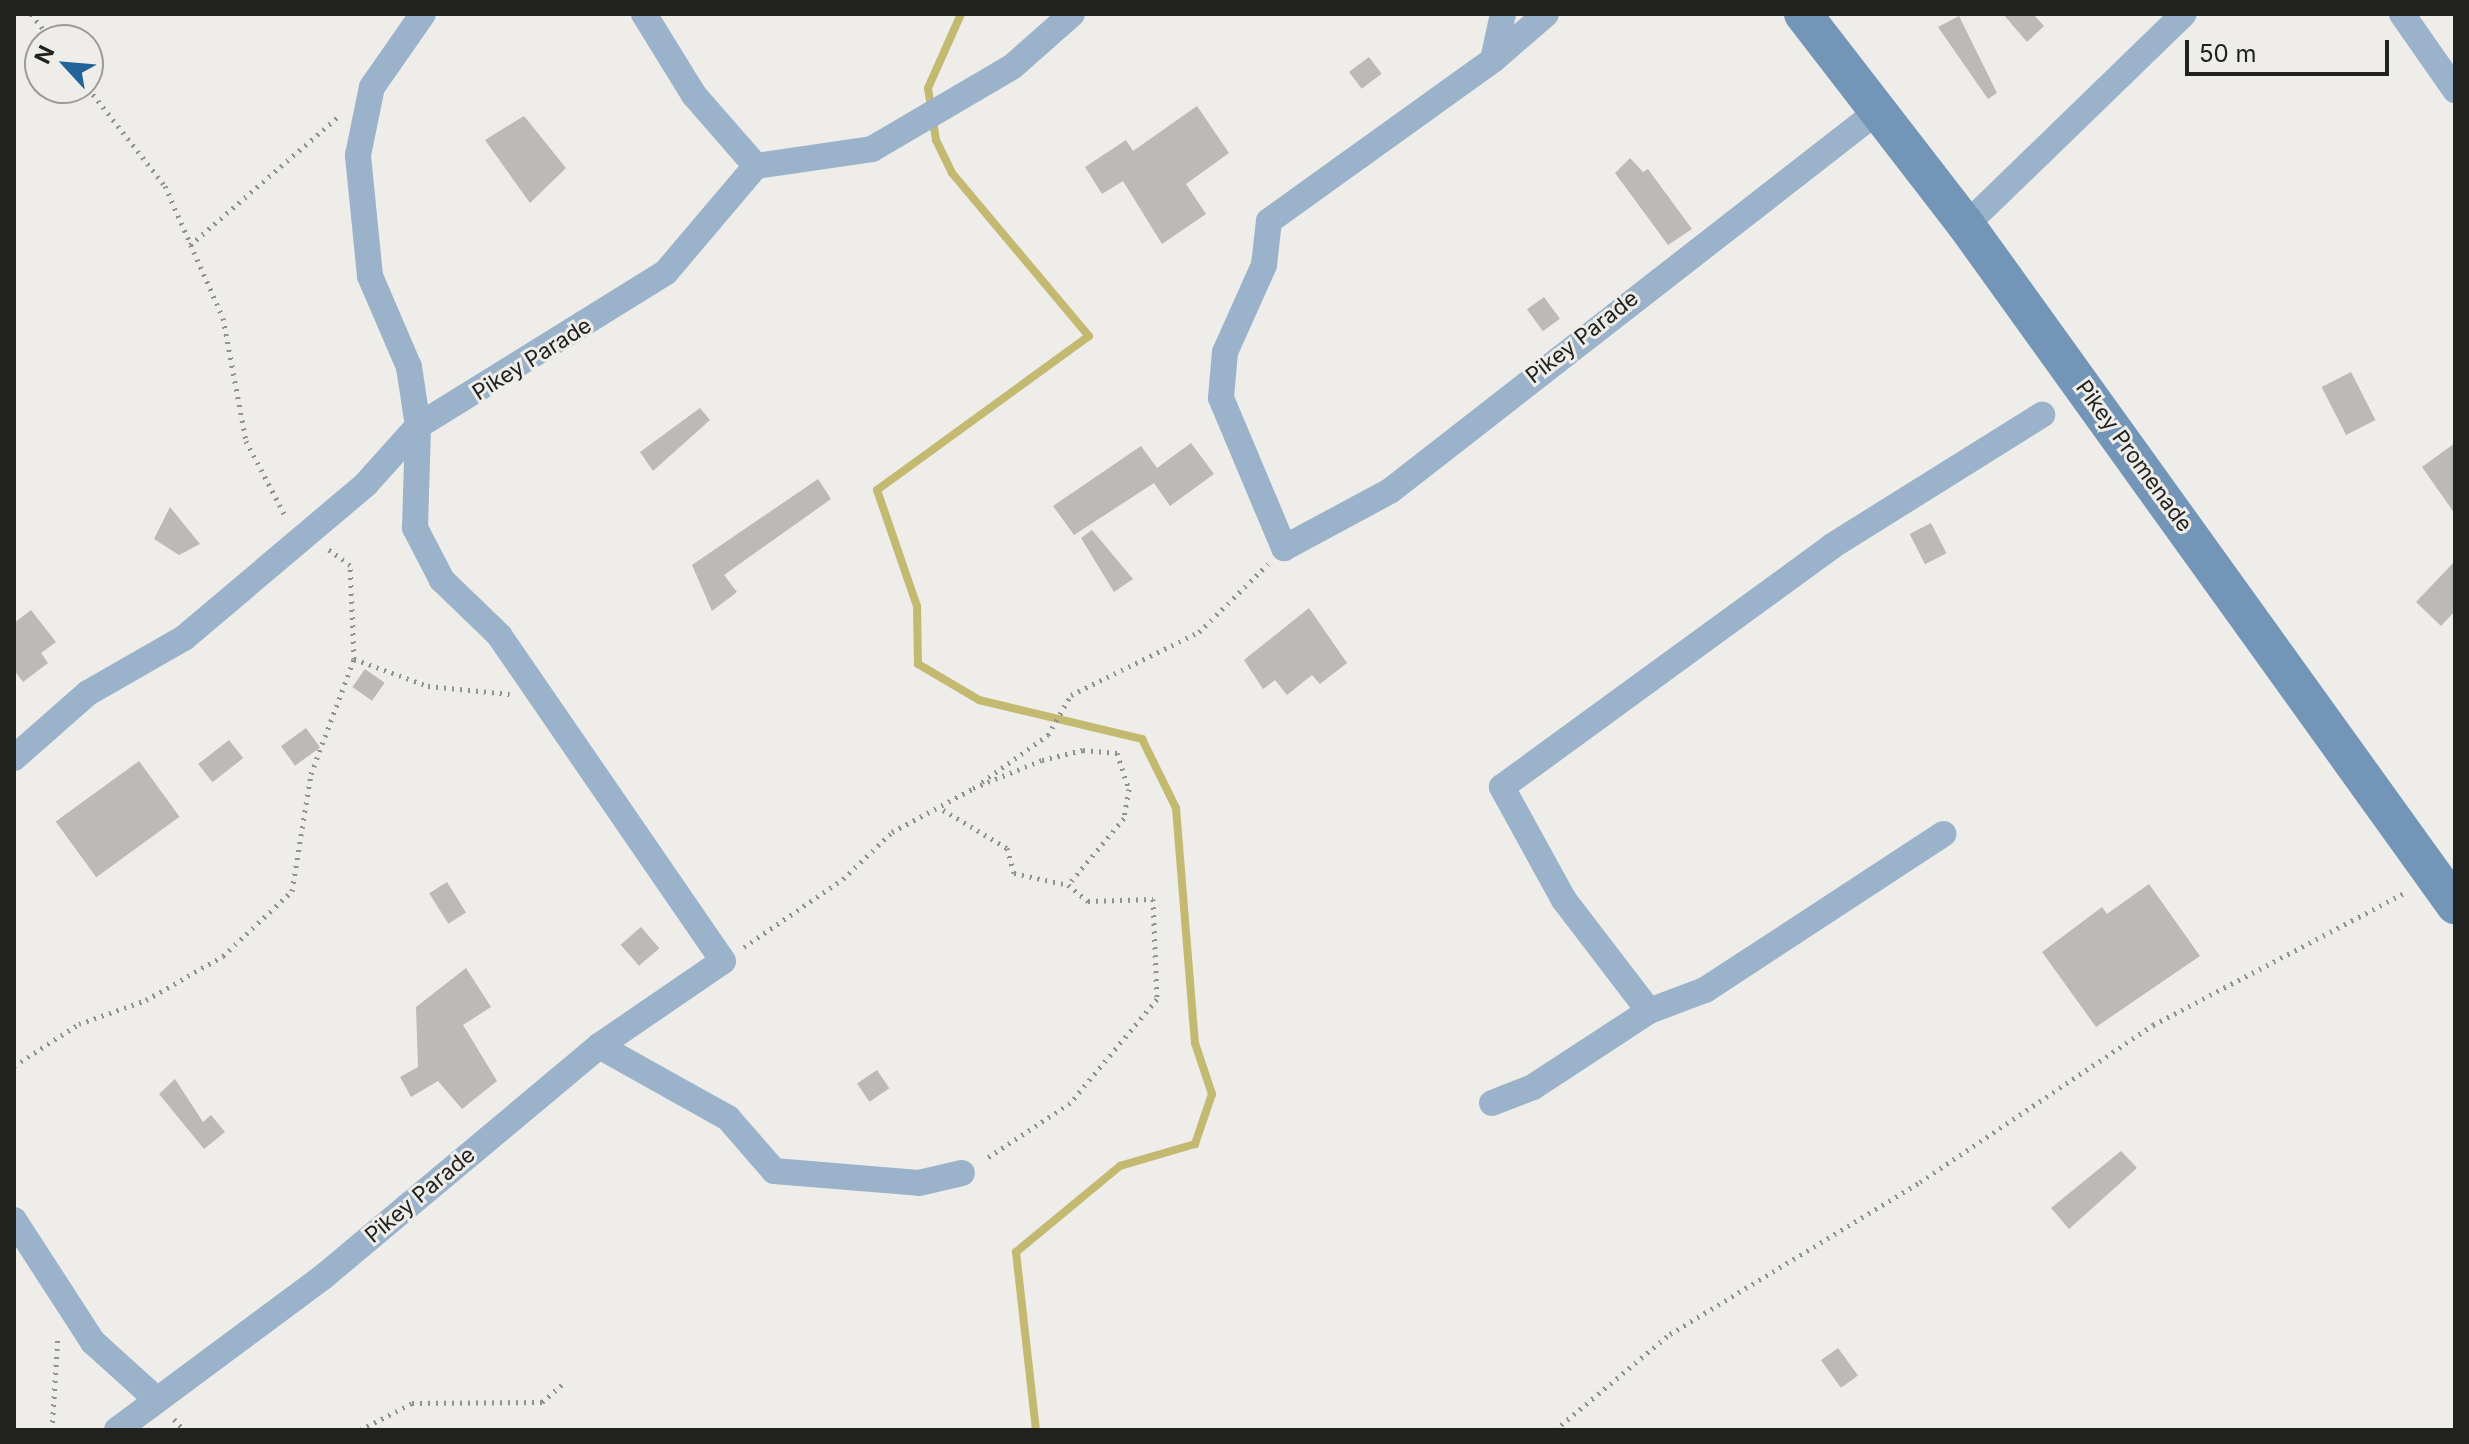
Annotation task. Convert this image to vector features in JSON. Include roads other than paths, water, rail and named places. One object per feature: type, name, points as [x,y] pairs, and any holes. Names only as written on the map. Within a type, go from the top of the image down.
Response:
[{"type":"street","points":[[418,426],[409,367],[370,276],[360,211],[358,155],[372,87],[423,14]]},
{"type":"street","points":[[644,14],[694,95],[756,166],[872,149],[1012,67],[1072,14]]},
{"type":"street","points":[[1493,60],[1503,14]]},
{"type":"street","points":[[1493,60],[1546,14]]},
{"type":"street","name":"Pikey Promenade","points":[[1803,14],[1874,114],[1966,225],[2445,892]]},
{"type":"street","points":[[2402,14],[2455,90]]},
{"type":"street","points":[[1966,225],[2166,19]]},
{"type":"street","name":"Pikey Parade","points":[[1493,60],[1269,221],[1264,265],[1225,352],[1221,398],[1284,548],[1390,491],[1874,114]]},
{"type":"street","name":"Pikey Parade","points":[[14,758],[88,693],[184,638],[295,537],[366,484],[418,426],[666,272],[756,166]]},
{"type":"street","points":[[1649,1011],[1564,900],[1502,787],[1832,546],[2042,415]]},
{"type":"street","name":"Pikey Parade","points":[[117,1430],[155,1398],[323,1277],[599,1046],[723,961],[533,691],[500,636],[442,580],[415,528],[418,426]]},
{"type":"street","points":[[1492,1103],[1533,1087],[1649,1011],[1705,990],[1943,834]]},
{"type":"street","points":[[599,1046],[728,1118],[774,1171],[919,1183],[962,1173]]},
{"type":"street","points":[[14,1220],[93,1342],[155,1398]]},
{"type":"waterway","points":[[961,14],[928,88],[936,140],[952,173],[1089,336],[877,490],[917,606],[918,664],[979,700],[1142,739],[1176,808],[1195,1043],[1212,1094],[1195,1144],[1120,1166],[1016,1252],[1036,1430]]}]
